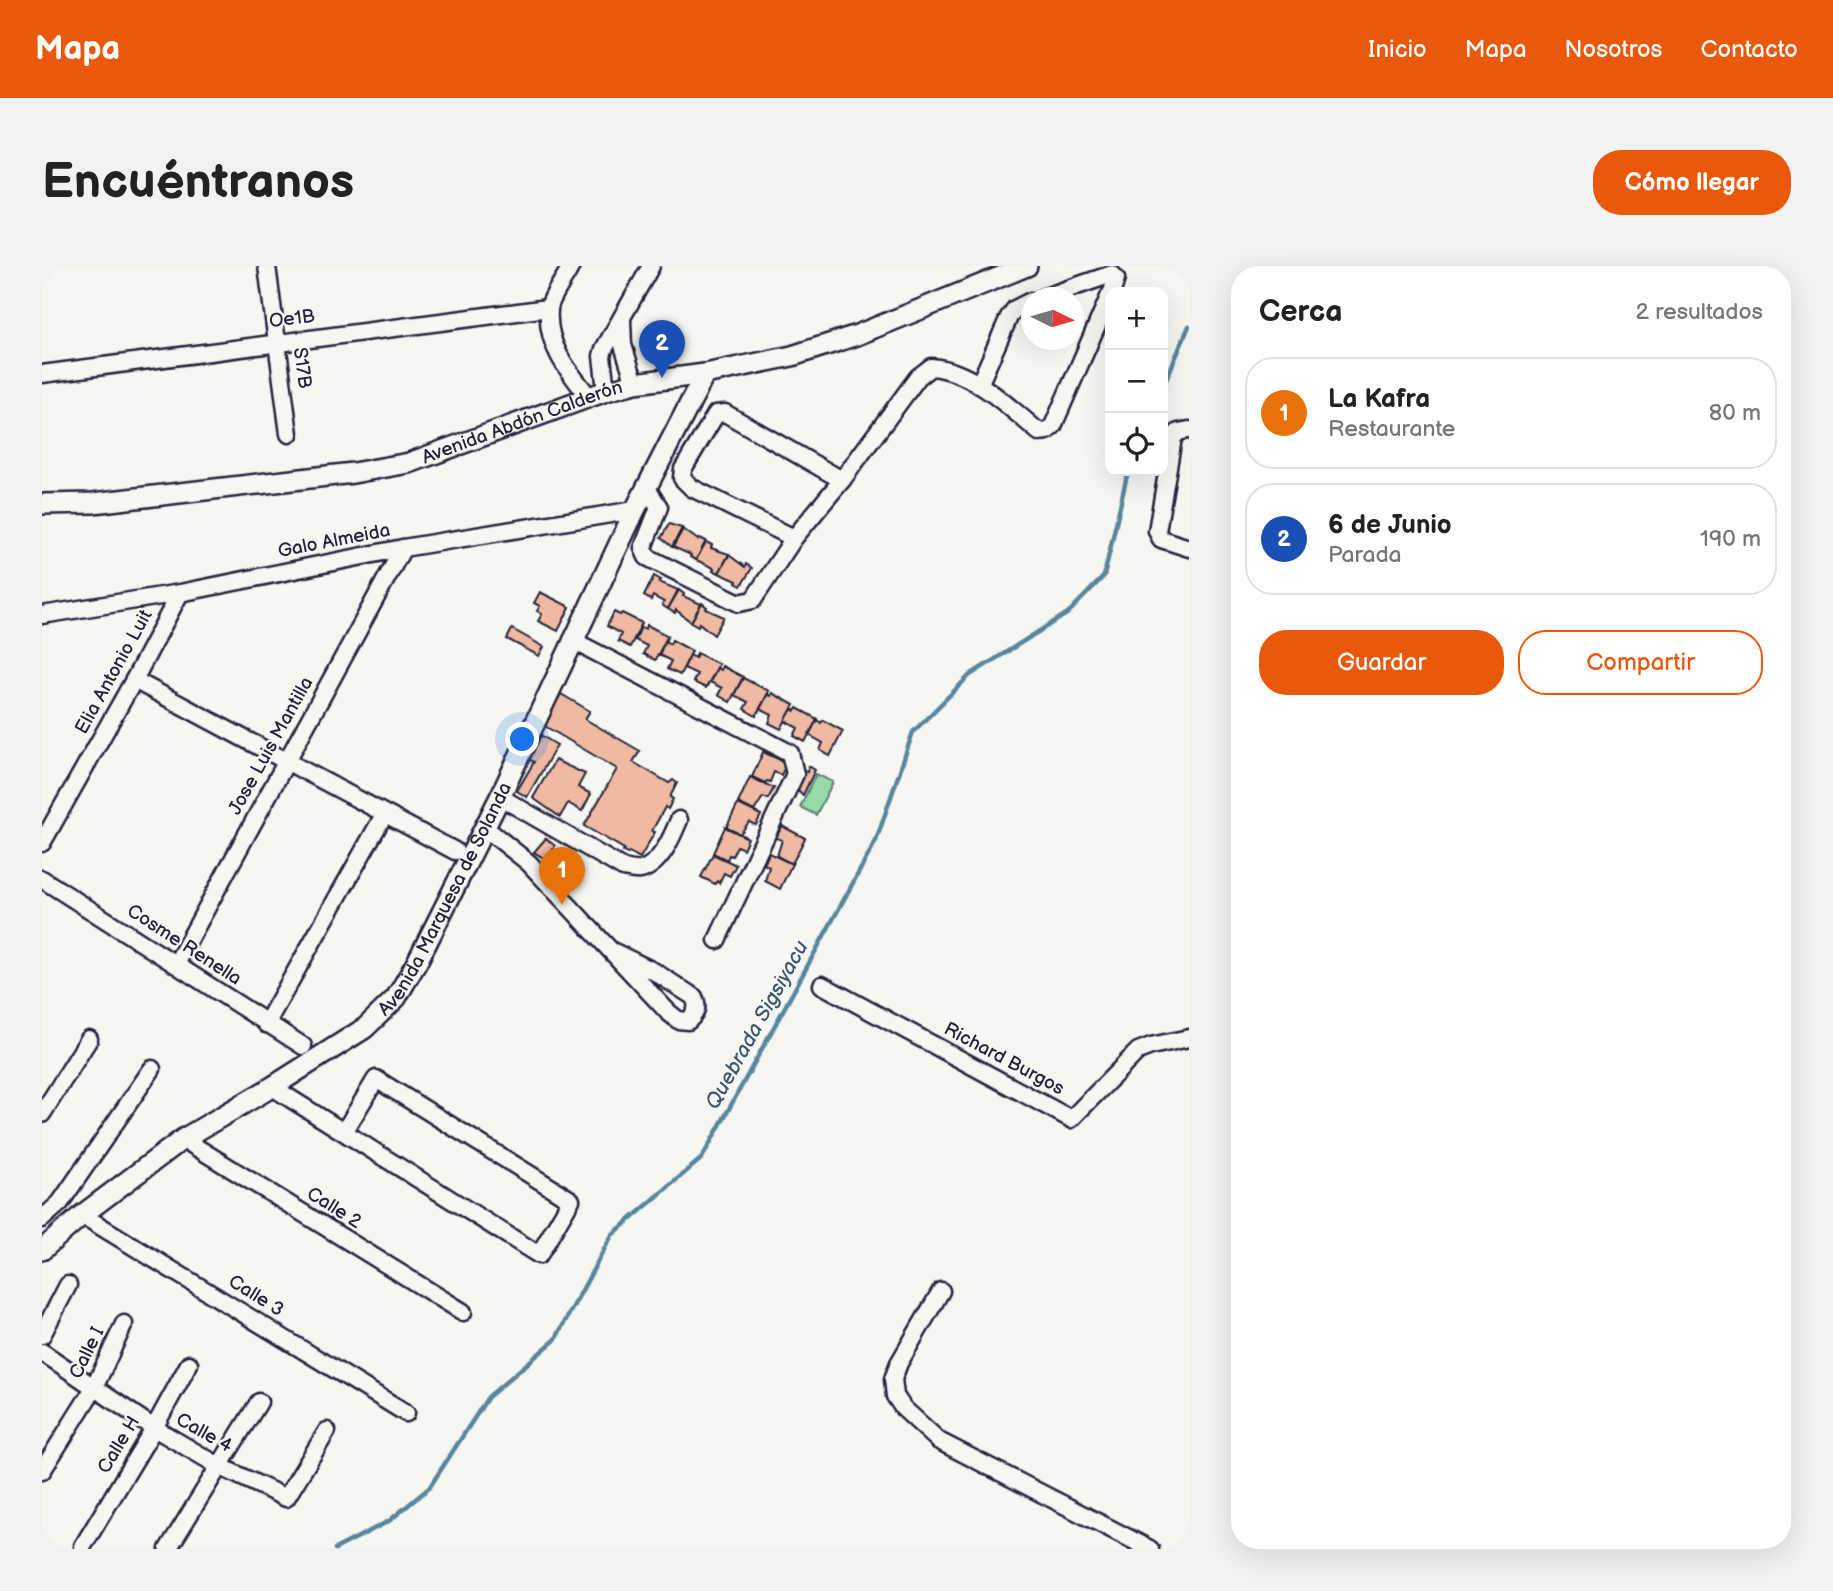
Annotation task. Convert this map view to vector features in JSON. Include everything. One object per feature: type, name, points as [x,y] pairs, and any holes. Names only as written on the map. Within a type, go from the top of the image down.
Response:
[{"type":"street","name":"S17B","points":[[267,266],[289,434]]},
{"type":"street","points":[[571,266],[548,308],[554,348],[560,359],[598,394]]},
{"type":"street","points":[[598,394],[604,349],[651,266]]},
{"type":"street","name":"Avenida Abdón Calderón","points":[[42,504],[93,503],[354,473],[409,463],[635,383],[705,374],[792,356],[857,335],[1027,266]]},
{"type":"street","points":[[1074,287],[1112,274],[1116,279],[1113,287]]},
{"type":"street","points":[[979,385],[1009,317],[1021,306]]},
{"type":"street","name":"Oe1B","points":[[42,374],[548,308]]},
{"type":"street","points":[[646,487],[659,507],[643,548],[647,557],[739,603],[753,600],[794,538],[842,480],[918,377],[932,367],[943,368],[979,385],[1039,432],[1047,431],[1053,426],[1105,308]]},
{"type":"street","points":[[622,320],[623,345],[635,383]]},
{"type":"street","name":"Avenida Marquesa de Solanda","points":[[42,1250],[82,1215],[183,1139],[365,1028],[396,998],[417,962],[500,797],[646,487],[705,374]]},
{"type":"street","points":[[794,538],[692,488],[682,478],[683,468],[716,414],[724,413],[842,480]]},
{"type":"street","points":[[1189,430],[1178,432],[1173,438],[1157,531],[1161,539],[1189,548]]},
{"type":"street","name":"Galo Almeida","points":[[42,615],[180,593],[403,548],[635,510]]},
{"type":"street","name":"Jose Luis Mantilla","points":[[176,964],[403,548]]},
{"type":"street","name":"Elia Antonio Luit","points":[[42,843],[180,593]]},
{"type":"street","points":[[572,640],[790,753],[795,774],[717,940]]},
{"type":"street","points":[[134,680],[455,851]]},
{"type":"street","points":[[500,797],[624,868],[641,870],[656,859],[667,846],[679,820]]},
{"type":"street","points":[[266,1024],[384,815]]},
{"type":"street","points":[[484,827],[529,863],[668,1012],[678,1020],[688,1021],[692,1018],[697,1003],[690,994],[655,972],[614,952]]},
{"type":"street","name":"Cosme Renella","points":[[42,879],[303,1046]]},
{"type":"street","name":"Richard Burgos","points":[[822,985],[1071,1119],[1138,1051],[1151,1045],[1189,1038]]},
{"type":"street","points":[[43,1109],[89,1039]]},
{"type":"street","points":[[42,1219],[60,1203],[152,1069]]},
{"type":"street","points":[[272,1087],[539,1255],[571,1200],[376,1079],[344,1132]]},
{"type":"street","name":"Calle 2","points":[[183,1139],[463,1312]]},
{"type":"street","name":"Calle 3","points":[[82,1215],[406,1413]]},
{"type":"street","points":[[42,1335],[68,1285]]},
{"type":"street","points":[[941,1291],[893,1379],[895,1396],[902,1408],[939,1441],[1150,1549]]},
{"type":"street","name":"Calle I","points":[[42,1471],[94,1388],[124,1324]]},
{"type":"street","name":"Calle 4","points":[[42,1352],[154,1428],[219,1466],[286,1498],[327,1431]]},
{"type":"street","name":"Calle H","points":[[83,1546],[189,1364]]},
{"type":"street","points":[[168,1549],[259,1402]]},
{"type":"green space","points":[[816,774],[833,782],[816,815],[800,807]]},
{"type":"building","points":[[669,524],[682,528],[672,547],[661,538]]},
{"type":"building","points":[[683,529],[698,540],[700,538],[706,541],[696,560],[673,547]]},
{"type":"building","points":[[706,542],[712,545],[711,548],[729,554],[719,573],[696,560]]},
{"type":"building","points":[[729,555],[745,567],[746,564],[752,568],[741,586],[737,581],[719,573]]},
{"type":"building","points":[[654,576],[661,580],[659,582],[678,590],[668,609],[662,605],[664,602],[653,596],[651,600],[644,596]]},
{"type":"building","points":[[679,590],[683,596],[701,604],[691,622],[676,610],[675,613],[668,609]]},
{"type":"building","points":[[540,592],[570,607],[558,631],[538,621],[542,614],[537,611],[540,606],[534,603]]},
{"type":"building","points":[[702,603],[706,609],[724,617],[714,635],[699,623],[698,626],[691,622]]},
{"type":"building","points":[[614,612],[642,623],[630,647],[618,641],[621,634],[607,626]]},
{"type":"building","points":[[647,625],[668,636],[655,660],[643,654],[647,646],[635,640],[641,627],[646,629]]},
{"type":"building","points":[[512,629],[544,647],[539,656],[507,639]]},
{"type":"building","points":[[672,640],[692,651],[680,675],[667,669],[671,661],[659,655],[665,641],[670,644]]},
{"type":"building","points":[[697,653],[719,664],[706,688],[693,682],[697,674],[684,668],[690,655],[695,658]]},
{"type":"building","points":[[722,666],[743,677],[730,702],[718,695],[722,688],[710,682],[717,668],[721,670]]},
{"type":"building","points":[[743,678],[769,691],[756,716],[744,709],[748,702],[734,695]]},
{"type":"building","points":[[772,693],[794,705],[781,729],[769,723],[772,715],[760,709],[768,694],[771,696]]},
{"type":"building","points":[[561,694],[590,711],[585,719],[640,751],[633,762],[669,783],[673,780],[677,783],[670,797],[673,799],[668,809],[665,807],[640,858],[623,852],[624,849],[584,826],[617,769],[543,725]]},
{"type":"building","points":[[797,708],[817,719],[805,742],[794,736],[798,728],[785,721],[792,709],[795,711]]},
{"type":"building","points":[[817,720],[821,723],[823,720],[843,731],[830,756],[820,750],[823,743],[809,735]]},
{"type":"building","points":[[537,733],[557,745],[527,797],[517,791],[534,762],[524,757]]},
{"type":"building","points":[[763,752],[787,763],[781,775],[774,772],[770,782],[765,783],[752,777]]},
{"type":"building","points":[[555,760],[585,774],[578,787],[591,794],[582,811],[568,803],[560,817],[533,798]]},
{"type":"building","points":[[809,766],[815,770],[803,795],[795,787]]},
{"type":"building","points":[[750,777],[774,788],[768,799],[763,797],[754,811],[738,803]]},
{"type":"building","points":[[738,804],[761,815],[756,825],[749,822],[740,834],[726,828]]},
{"type":"building","points":[[782,826],[805,838],[792,864],[777,856],[782,840],[776,838]]},
{"type":"building","points":[[725,827],[748,838],[743,849],[737,846],[727,860],[713,853]]},
{"type":"building","points":[[546,838],[555,846],[547,860],[534,852]]},
{"type":"building","points":[[769,853],[792,864],[780,889],[765,881],[769,867],[764,864]]},
{"type":"building","points":[[713,854],[736,865],[730,876],[724,873],[719,883],[717,881],[715,884],[701,877]]},
{"type":"waterway","name":"Quebrada Sigsiyacu","points":[[1168,375],[1189,326]]},
{"type":"waterway","name":"Quebrada Sigsiyacu","points":[[335,1549],[389,1521],[429,1488],[488,1397],[555,1340],[612,1235],[702,1158],[876,841],[913,732],[970,675],[1068,613],[1104,576],[1127,476]]},
{"type":"place","name":"6 de Junio","points":[[662,378]]},
{"type":"place","name":"La Kafra","points":[[562,905]]}]
